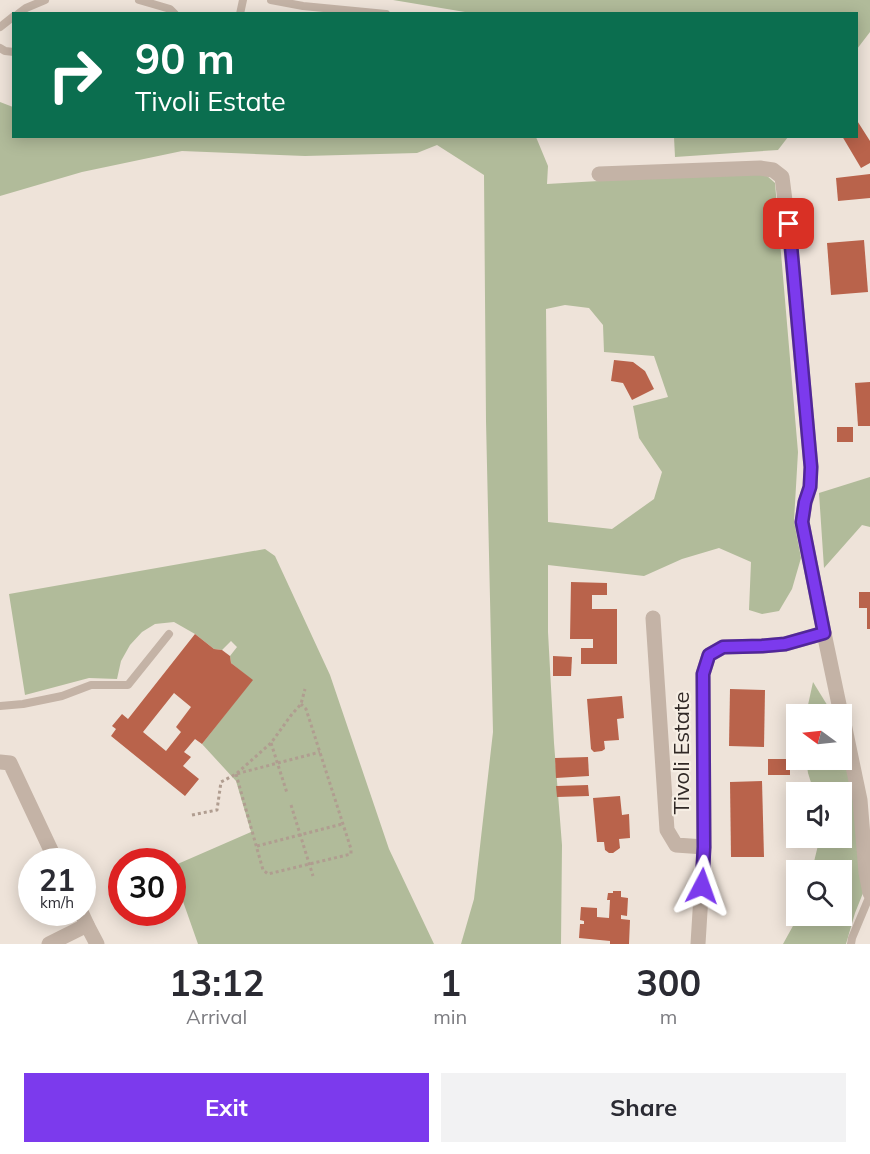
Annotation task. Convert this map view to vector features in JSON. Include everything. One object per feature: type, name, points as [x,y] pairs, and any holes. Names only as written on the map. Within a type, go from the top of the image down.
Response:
[{"type":"street","points":[[600,174],[760,168],[773,170],[782,177],[792,248],[811,467],[810,487],[802,522],[840,704]]},
{"type":"street","points":[[653,618],[667,830],[676,845],[704,847]]},
{"type":"street","name":"Tivoli Estate","points":[[698,944],[704,847],[703,674],[709,655],[723,647],[785,644],[824,633]]},
{"type":"street","points":[[0,762],[10,763],[50,848]]},
{"type":"street","points":[[852,762],[860,800],[870,894]]},
{"type":"street","points":[[49,944],[74,926]]},
{"type":"street","points":[[87,926],[96,944]]},
{"type":"lane","points":[[21,12],[45,0]]},
{"type":"lane","points":[[139,0],[171,9],[174,12]]},
{"type":"lane","points":[[271,0],[329,11],[348,12]]},
{"type":"lane","points":[[0,27],[12,18]]},
{"type":"lane","points":[[0,706],[62,696],[91,685],[128,685],[169,634]]},
{"type":"lane","points":[[851,944],[870,894]]},
{"type":"path","points":[[192,815],[218,810],[221,782],[236,774],[272,743],[301,704],[305,689]]},
{"type":"path","points":[[236,774],[263,870],[268,874],[351,854],[306,709],[301,704]]},
{"type":"path","points":[[272,743],[287,793]]},
{"type":"path","points":[[236,774],[320,752]]},
{"type":"path","points":[[291,805],[313,876]]},
{"type":"path","points":[[256,846],[343,824]]},
{"type":"green space","points":[[393,0],[870,0],[870,32],[858,48],[858,12],[465,12]]},
{"type":"green space","points":[[0,102],[12,107],[12,138],[536,138],[548,166],[547,184],[755,172],[766,175],[775,183],[798,452],[794,521],[801,558],[792,589],[779,611],[762,614],[749,610],[751,562],[719,548],[682,559],[644,576],[548,565],[548,632],[562,845],[561,944],[461,944],[474,899],[493,732],[486,421],[484,175],[437,145],[417,153],[305,156],[182,151],[82,172],[0,196]],"holes":[[[565,305],[589,308],[603,325],[604,352],[654,356],[668,397],[633,406],[639,438],[662,472],[654,499],[612,529],[548,522],[546,309]]]},
{"type":"green space","points":[[674,138],[787,138],[778,150],[675,157]]},
{"type":"green space","points":[[870,477],[870,527],[862,525],[824,568],[819,493]]},
{"type":"green space","points":[[265,549],[275,556],[330,675],[389,849],[434,944],[198,944],[186,910],[186,860],[251,832],[236,781],[202,744],[252,680],[231,663],[230,656],[237,647],[231,641],[222,650],[214,649],[195,634],[174,622],[155,624],[142,632],[130,645],[121,661],[117,679],[89,678],[25,695],[9,594]]},
{"type":"green space","points":[[813,682],[827,704],[808,704]]},
{"type":"green space","points":[[808,770],[847,770],[851,782],[811,782]]},
{"type":"green space","points":[[852,787],[856,802],[863,893],[852,923],[852,860],[814,860],[817,848],[852,848]]},
{"type":"green space","points":[[793,926],[851,926],[846,944],[783,944]]},
{"type":"building","points":[[858,122],[870,141],[870,163],[861,168],[843,138],[858,138]]},
{"type":"building","points":[[870,174],[870,198],[838,201],[836,178]]},
{"type":"building","points":[[864,240],[868,292],[831,295],[827,243]]},
{"type":"building","points":[[614,360],[633,362],[645,371],[654,389],[632,400],[623,383],[611,381]]},
{"type":"building","points":[[870,382],[870,426],[858,426],[855,383]]},
{"type":"building","points":[[837,427],[853,427],[853,442],[837,442]]},
{"type":"building","points":[[571,582],[607,583],[607,595],[592,595],[592,609],[617,609],[617,664],[581,664],[581,648],[593,648],[593,639],[570,639]]},
{"type":"building","points":[[859,592],[870,592],[870,629],[867,629],[867,608],[859,608]]},
{"type":"building","points":[[195,634],[214,649],[222,650],[230,656],[231,663],[253,680],[202,744],[195,739],[184,752],[191,757],[183,766],[199,779],[185,796],[111,736],[116,729],[112,726],[122,714],[128,719]],"holes":[[[174,693],[191,707],[176,727],[181,732],[166,751],[143,732]]]},
{"type":"building","points":[[553,656],[572,657],[571,676],[553,676]]},
{"type":"building","points":[[730,689],[765,690],[764,747],[729,746]]},
{"type":"building","points":[[622,696],[624,718],[617,719],[619,740],[604,741],[605,749],[594,752],[591,749],[587,699]]},
{"type":"building","points":[[588,757],[589,776],[556,778],[555,758]]},
{"type":"building","points":[[768,759],[786,759],[786,770],[790,770],[790,775],[768,775]]},
{"type":"building","points":[[762,781],[764,857],[731,857],[730,782]]},
{"type":"building","points":[[588,785],[589,796],[557,797],[556,786]]},
{"type":"building","points":[[620,796],[622,815],[629,814],[630,838],[619,839],[620,848],[609,853],[605,850],[604,842],[597,842],[593,798]]},
{"type":"building","points":[[613,891],[621,891],[621,897],[628,898],[627,916],[621,915],[621,919],[630,920],[629,944],[610,944],[610,941],[579,938],[580,924],[584,924],[584,921],[580,920],[581,907],[597,908],[597,917],[609,918],[608,893],[613,893]]},
{"type":"route","points":[[702,886],[704,847],[703,674],[709,655],[723,647],[785,644],[824,633],[802,522],[810,487],[811,467],[789,224]]}]
